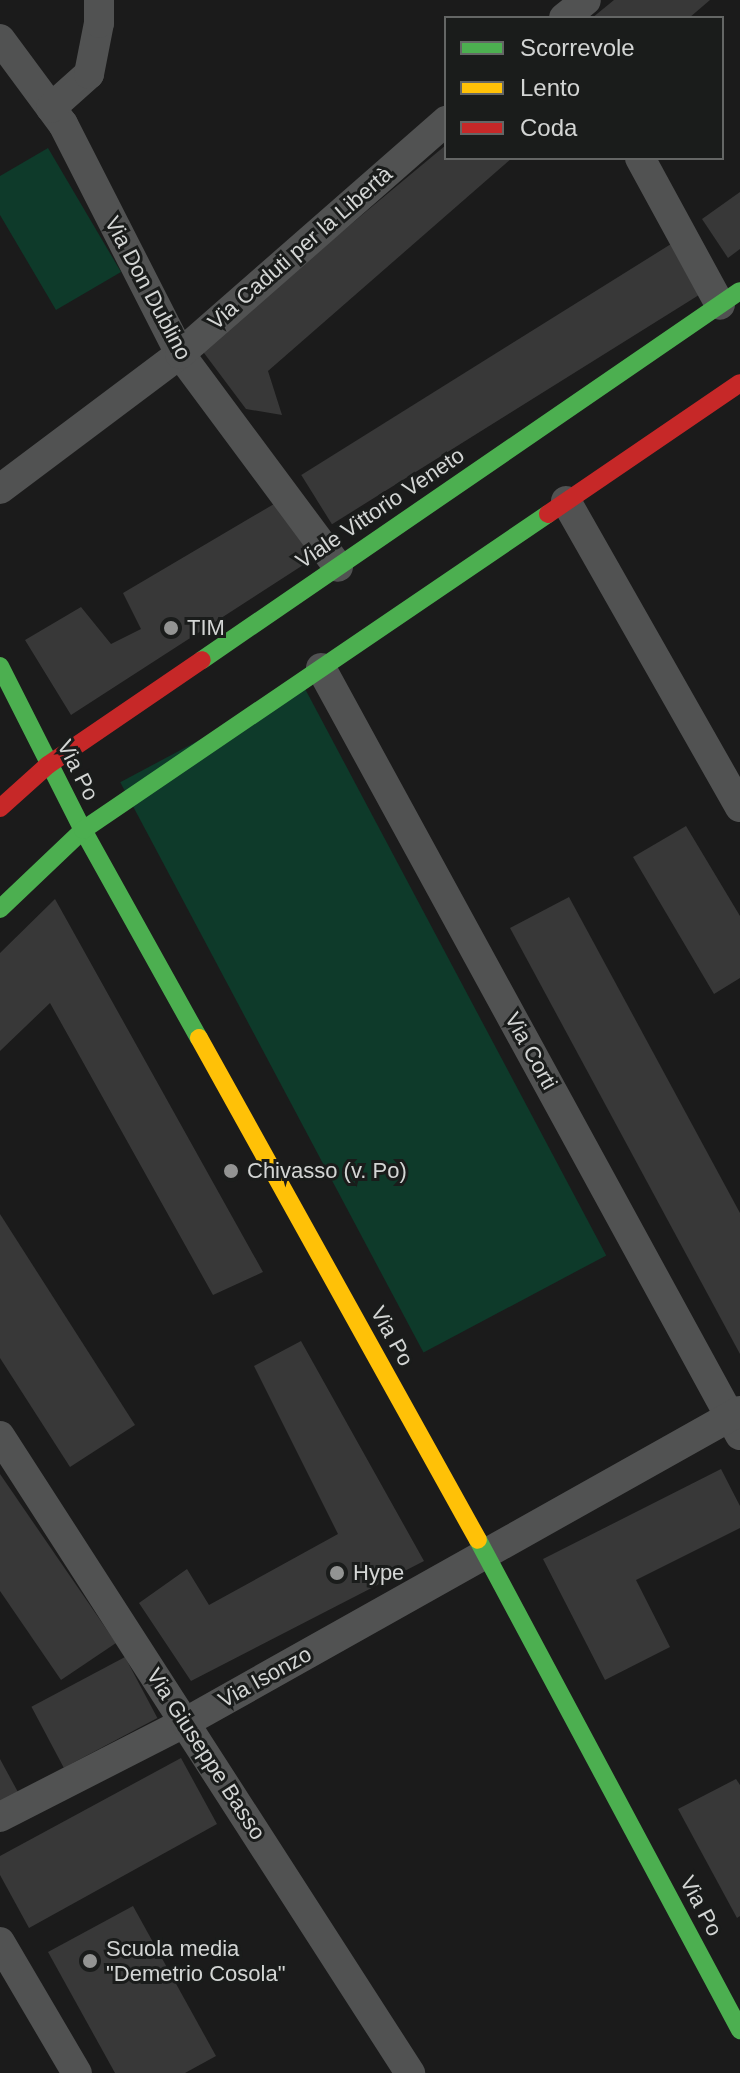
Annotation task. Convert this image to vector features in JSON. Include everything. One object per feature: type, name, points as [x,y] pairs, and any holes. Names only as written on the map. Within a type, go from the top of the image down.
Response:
[{"type":"main road","name":"Viale Vittorio Veneto","points":[[0,808],[48,765],[730,298]]},
{"type":"main road","points":[[0,909],[83,830],[740,383]]},
{"type":"main road","name":"Via Po","points":[[0,666],[83,830],[485,1553],[740,2030]]},
{"type":"street","points":[[51,108],[89,74],[99,23],[99,0]]},
{"type":"street","points":[[566,16],[586,0]]},
{"type":"street","name":"Via Don Dublino","points":[[0,39],[63,124],[180,354],[338,567]]},
{"type":"street","name":"Via Caduti per la Libertà","points":[[0,489],[180,354],[444,123]]},
{"type":"street","points":[[641,160],[730,298]]},
{"type":"street","points":[[566,501],[740,807]]},
{"type":"street","name":"Via Corti","points":[[321,668],[737,1421]]},
{"type":"street","name":"Via Isonzo","points":[[0,1817],[186,1722],[485,1553],[737,1421]]},
{"type":"street","name":"Via Giuseppe Basso","points":[[0,1436],[410,2073]]},
{"type":"street","points":[[0,1942],[77,2073]]},
{"type":"green space","points":[[48,148],[121,272],[56,310],[0,215],[0,176]]},
{"type":"green space","points":[[303,685],[606,1255],[424,1353],[120,782]]},
{"type":"building","points":[[614,0],[710,0],[691,16],[594,16]]},
{"type":"building","points":[[444,147],[444,160],[510,160],[268,371],[282,415],[246,409],[201,349]]},
{"type":"building","points":[[740,192],[740,249],[728,258],[702,219]]},
{"type":"building","points":[[671,244],[702,293],[332,524],[301,475]]},
{"type":"building","points":[[274,504],[314,558],[71,715],[25,640],[81,607],[111,644],[141,629],[123,593]]},
{"type":"building","points":[[686,826],[740,916],[740,978],[714,994],[633,857]]},
{"type":"building","points":[[569,897],[740,1213],[740,1354],[510,928]]},
{"type":"building","points":[[55,899],[263,1272],[213,1295],[50,1003],[0,1051],[0,953]]},
{"type":"building","points":[[0,1214],[135,1425],[70,1467],[0,1358]]},
{"type":"building","points":[[301,1341],[424,1561],[191,1681],[139,1603],[187,1569],[209,1605],[338,1534],[254,1366]]},
{"type":"building","points":[[721,1469],[740,1506],[740,1528],[636,1580],[670,1647],[605,1680],[543,1559]]},
{"type":"building","points":[[0,1474],[116,1643],[61,1680],[0,1591]]},
{"type":"building","points":[[125,1657],[157,1718],[64,1768],[31,1707]]},
{"type":"building","points":[[181,1758],[217,1824],[29,1928],[0,1875],[0,1856]]},
{"type":"building","points":[[0,1759],[19,1794],[0,1805]]},
{"type":"building","points":[[736,1779],[740,1785],[740,1916],[737,1918],[678,1809]]},
{"type":"building","points":[[133,1906],[216,2056],[185,2073],[115,2073],[48,1952]]},
{"type":"traffic: fast","points":[[202,660],[740,291]]},
{"type":"traffic: fast","points":[[0,909],[83,830],[548,514]]},
{"type":"traffic: fast","points":[[0,666],[83,830],[199,1038]]},
{"type":"traffic: fast","points":[[478,1540],[740,2030]]},
{"type":"traffic: slow","points":[[199,1038],[478,1540]]},
{"type":"traffic: jam","points":[[548,514],[740,383]]},
{"type":"traffic: jam","points":[[0,808],[48,765],[202,660]]},
{"type":"place","name":"TIM","points":[[171,628]]},
{"type":"place","name":"Chivasso (v. Po)","points":[[231,1171]]},
{"type":"place","name":"Hype","points":[[337,1573]]},
{"type":"place","name":"Scuola media \"Demetrio Cosola\"","points":[[90,1961]]}]
